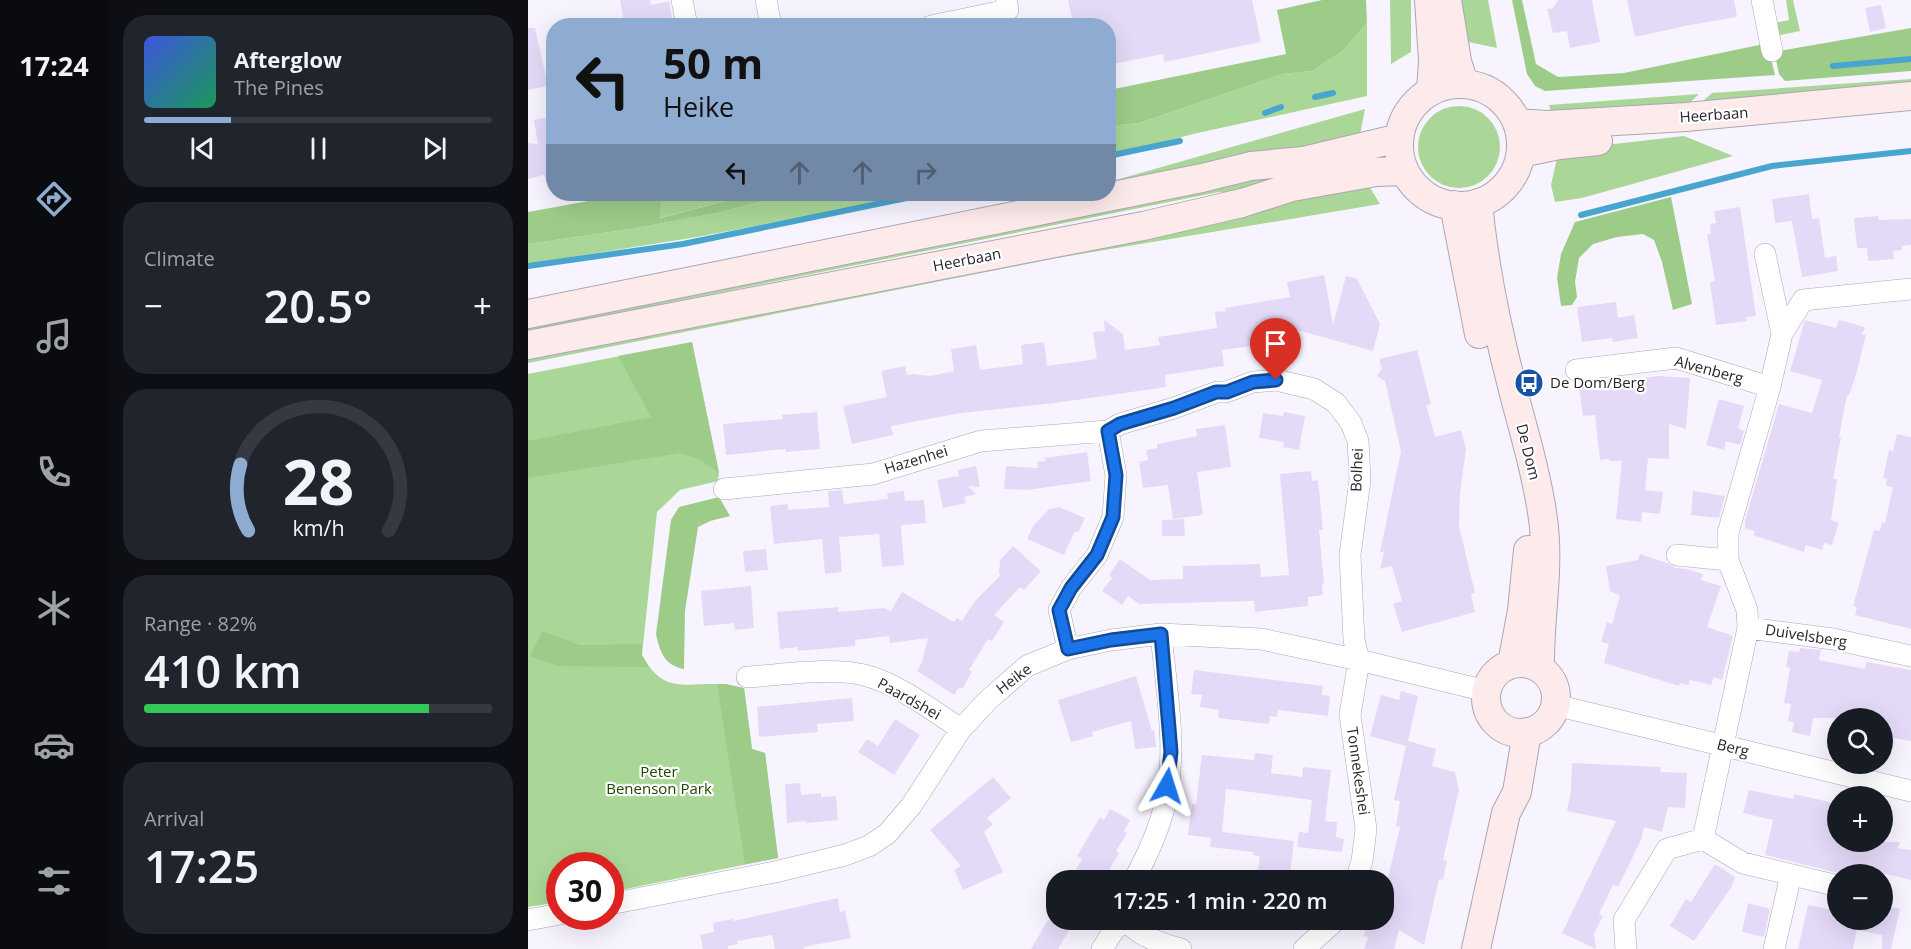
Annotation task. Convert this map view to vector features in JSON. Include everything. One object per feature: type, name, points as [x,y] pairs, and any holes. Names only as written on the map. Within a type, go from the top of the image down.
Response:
[{"type":"main road","points":[[1429,0],[1433,60],[1431,91]]},
{"type":"main road","points":[[1447,0],[1457,61],[1464,84]]},
{"type":"main road","points":[[1464,84],[1485,89],[1502,100],[1517,123],[1521,134],[1521,153],[1515,172],[1503,189],[1487,200],[1466,204],[1430,199],[1415,187],[1404,171],[1399,155],[1399,138],[1404,119],[1415,103],[1431,91],[1447,85],[1464,84]]},
{"type":"main road","name":"Heerbaan","points":[[1517,123],[1548,125],[1686,117],[1911,96]]},
{"type":"main road","name":"Heerbaan","points":[[1521,153],[1559,145],[1687,130],[1911,110]]},
{"type":"main road","points":[[1116,195],[1251,166],[1303,161],[1399,138]]},
{"type":"main road","name":"Heerbaan","points":[[528,345],[1143,226],[1242,204],[1292,187],[1376,172],[1404,171]]},
{"type":"main road","points":[[528,314],[1088,201]]},
{"type":"main road","name":"De Dom","points":[[1466,204],[1480,337],[1518,473],[1528,528],[1528,561],[1512,664]]},
{"type":"main road","name":"De Dom","points":[[1466,204],[1535,476],[1544,520],[1545,567],[1540,669]]},
{"type":"main road","points":[[1512,664],[1531,664],[1540,669],[1548,675],[1556,694],[1555,705],[1545,723],[1537,729],[1516,731],[1496,722],[1489,713],[1486,702],[1486,691],[1495,674],[1512,664]]},
{"type":"main road","points":[[1476,949],[1506,813],[1501,790],[1516,731]]},
{"type":"street","points":[[682,0],[685,18]]},
{"type":"street","points":[[766,0],[769,18]]},
{"type":"street","points":[[970,18],[1008,10],[1006,0]]},
{"type":"street","points":[[1762,0],[1772,51]]},
{"type":"street","points":[[1766,254],[1782,334]]},
{"type":"street","points":[[1748,628],[1747,610],[1728,560],[1728,533],[1770,387],[1782,334],[1803,300],[1911,289]]},
{"type":"street","name":"Alvenberg","points":[[1576,370],[1677,358],[1770,387]]},
{"type":"street","name":"Bolhei","points":[[1108,431],[1120,424],[1253,382],[1276,380],[1296,384],[1314,389],[1336,403],[1350,423],[1358,441],[1360,480],[1350,555],[1354,640],[1359,660]]},
{"type":"street","points":[[1068,649],[1059,610],[1071,588],[1097,555],[1113,517],[1116,475],[1108,431]]},
{"type":"street","name":"Hazenhei","points":[[724,489],[873,474],[981,441],[1108,431]]},
{"type":"street","points":[[1677,555],[1728,560]]},
{"type":"street","name":"Duivelsberg","points":[[1703,839],[1748,628],[1833,639],[1911,656]]},
{"type":"street","points":[[1139,870],[1151,845],[1165,803],[1171,752],[1161,634]]},
{"type":"street","name":"Heike","points":[[624,901],[775,872],[845,855],[869,846],[887,834],[911,806],[962,729],[988,700],[1027,666],[1068,649],[1111,640],[1161,634],[1261,639],[1486,691]]},
{"type":"street","name":"Tonnekeshei","points":[[1359,660],[1350,715],[1366,829],[1359,870]]},
{"type":"street","name":"Paardshei","points":[[747,677],[836,672],[863,675],[915,699],[962,729]]},
{"type":"street","name":"Berg","points":[[1555,705],[1911,791]]},
{"type":"street","points":[[1626,949],[1624,920],[1667,849],[1703,839],[1743,863],[1827,883]]},
{"type":"street","points":[[1774,949],[1791,875]]},
{"type":"street","points":[[528,920],[546,917]]},
{"type":"street","points":[[1102,949],[1114,930]]},
{"type":"street","points":[[1135,930],[1168,946],[1181,949]]},
{"type":"street","points":[[1304,949],[1325,930]]},
{"type":"green space","points":[[1322,0],[1366,0],[1367,23],[1344,50],[1312,71],[1282,74],[1140,123],[1116,125],[1116,89],[1286,54],[1277,10]]},
{"type":"green space","points":[[1390,0],[1411,0],[1411,52],[1391,64]]},
{"type":"green space","points":[[1461,0],[1488,0],[1497,48],[1464,41]]},
{"type":"green space","points":[[1512,0],[1522,0],[1536,64],[1558,77],[1624,73],[1764,44],[1770,55],[1775,75],[1545,91],[1535,86],[1527,74]]},
{"type":"green space","points":[[1786,0],[1793,0],[1800,31],[1776,36],[1775,23],[1789,20]]},
{"type":"green space","points":[[1367,23],[1367,96],[1193,134],[1116,155],[1116,125],[1140,123],[1282,74],[1312,71],[1344,50]]},
{"type":"green space","points":[[1911,28],[1911,71],[1785,81],[1779,74],[1775,54],[1779,51]]},
{"type":"green space","points":[[1911,79],[1911,91],[1697,106],[1712,93]]},
{"type":"green space","points":[[1699,94],[1684,108],[1553,119],[1549,105]]},
{"type":"green space","points":[[1459,106],[1475,109],[1488,118],[1497,131],[1500,147],[1497,163],[1488,176],[1475,185],[1459,188],[1443,185],[1430,176],[1421,163],[1418,147],[1421,131],[1430,118],[1443,109]]},
{"type":"green space","points":[[1365,109],[1359,140],[1116,180]]},
{"type":"green space","points":[[1684,136],[1733,156],[1582,198],[1555,202],[1551,185],[1558,153]]},
{"type":"green space","points":[[1300,168],[1241,196],[1219,192],[528,331],[528,322]]},
{"type":"green space","points":[[1366,181],[1380,204],[1057,258],[528,363],[528,355]]},
{"type":"green space","points":[[1671,197],[1692,304],[1673,310],[1662,262],[1654,240],[1643,234],[1617,237],[1593,244],[1579,258],[1575,282],[1577,297],[1572,305],[1561,306],[1557,278],[1561,254],[1575,222]]},
{"type":"green space","points":[[588,201],[661,201],[660,218],[726,201],[763,201],[717,213],[631,229],[528,244],[528,212]]},
{"type":"green space","points":[[660,201],[726,201],[659,218]]},
{"type":"green space","points":[[763,201],[888,201],[697,237],[528,264],[528,244],[631,229],[717,213]]},
{"type":"green space","name":"Peter Benenson Park","points":[[692,342],[719,473],[718,481],[680,490],[657,512],[642,655],[657,675],[674,683],[717,684],[718,687],[744,688],[752,749],[765,753],[778,858],[624,889],[624,852],[546,852],[546,904],[528,907],[528,374]]},
{"type":"green space","points":[[692,342],[719,473],[699,459],[681,453],[528,478],[528,441],[651,417],[618,356]]},
{"type":"green space","points":[[719,497],[730,516],[698,527],[685,611],[684,669],[667,661],[656,634],[671,520],[679,507]]},
{"type":"green space","points":[[542,631],[580,645],[642,644],[642,655],[649,667],[558,666],[530,656]]},
{"type":"green space","points":[[717,684],[744,688],[752,749],[765,753],[778,858],[745,864]]},
{"type":"building","points":[[620,0],[650,0],[651,5],[669,1],[672,18],[623,18]]},
{"type":"building","points":[[1068,0],[1252,0],[1261,42],[1164,62],[1163,54],[1116,63],[1116,18],[1072,18]]},
{"type":"building","points":[[1558,0],[1592,0],[1600,42],[1570,48],[1567,31],[1553,33],[1547,9],[1553,8]]},
{"type":"building","points":[[1627,0],[1734,0],[1737,17],[1635,37]]},
{"type":"building","points":[[1881,5],[1886,28],[1870,32],[1865,8]]},
{"type":"building","points":[[528,28],[535,28],[546,86],[528,90]]},
{"type":"building","points":[[546,118],[546,182],[544,175],[528,179],[528,143],[538,144],[534,120]]},
{"type":"building","points":[[1809,194],[1812,219],[1819,218],[1825,258],[1836,256],[1838,271],[1802,277],[1792,221],[1775,223],[1772,199]]},
{"type":"building","points":[[1740,207],[1756,316],[1746,317],[1747,321],[1716,325],[1710,282],[1715,281],[1707,234],[1711,234],[1710,224],[1716,223],[1714,211]]},
{"type":"building","points":[[1878,216],[1879,220],[1911,219],[1911,245],[1902,246],[1902,250],[1893,251],[1894,259],[1868,261],[1867,248],[1857,248],[1854,218]]},
{"type":"building","points":[[1324,275],[1333,324],[1346,276],[1357,279],[1380,324],[1373,351],[1279,325],[1281,342],[1222,350],[1224,366],[1165,375],[1166,387],[1055,403],[961,413],[891,426],[893,435],[852,444],[843,406],[887,397],[881,371],[905,366],[907,375],[931,376],[954,371],[951,349],[976,345],[980,370],[1023,364],[1021,345],[1044,342],[1047,366],[1097,359],[1093,332],[1105,331],[1104,320],[1123,334],[1125,350],[1160,345],[1158,337],[1217,328],[1215,312],[1226,311],[1225,308],[1290,297],[1287,282]]},
{"type":"building","points":[[1616,302],[1618,318],[1634,315],[1638,338],[1613,342],[1612,338],[1582,342],[1577,307]]},
{"type":"building","points":[[1805,320],[1836,328],[1839,320],[1865,327],[1862,335],[1866,335],[1855,378],[1849,395],[1847,395],[1839,437],[1841,437],[1833,479],[1837,479],[1831,520],[1839,523],[1832,545],[1824,543],[1822,550],[1806,545],[1804,552],[1753,535],[1755,531],[1745,529],[1745,521],[1779,404],[1812,413],[1822,380],[1790,371]]},
{"type":"building","points":[[1417,350],[1431,404],[1426,405],[1435,437],[1461,430],[1466,449],[1460,493],[1459,526],[1475,593],[1471,594],[1475,612],[1402,632],[1393,604],[1402,601],[1392,566],[1380,569],[1384,552],[1380,552],[1401,451],[1385,381],[1377,376],[1382,368],[1379,359]]},
{"type":"building","points":[[1658,376],[1690,378],[1686,429],[1669,424],[1669,459],[1648,458],[1645,490],[1663,492],[1660,514],[1642,512],[1641,522],[1616,519],[1622,461],[1600,460],[1595,415],[1583,416],[1579,387]]},
{"type":"building","points":[[1719,399],[1744,406],[1738,428],[1744,431],[1740,445],[1726,441],[1724,450],[1706,445]]},
{"type":"building","points":[[817,412],[820,449],[786,452],[785,449],[726,455],[723,424],[783,419],[782,415]]},
{"type":"building","points":[[1284,412],[1305,416],[1299,450],[1283,447],[1284,442],[1259,438],[1263,413],[1283,416]]},
{"type":"building","points":[[1225,425],[1231,467],[1197,472],[1203,515],[1173,519],[1168,485],[1143,488],[1139,462],[1148,460],[1146,450],[1157,448],[1157,444],[1197,436],[1196,429]]},
{"type":"building","points":[[1897,434],[1911,437],[1911,629],[1855,615],[1857,607],[1853,606],[1874,530],[1880,531],[1882,522],[1885,523],[1893,487],[1886,486],[1887,479],[1883,478],[1889,450],[1893,451]]},
{"type":"building","points":[[1087,452],[1091,481],[1027,490],[1004,489],[1006,466],[1038,468],[1037,462],[1045,461],[1045,458]]},
{"type":"building","points":[[976,466],[980,487],[968,486],[976,494],[964,497],[966,503],[943,508],[937,480],[958,476],[959,478],[958,470]]},
{"type":"building","points":[[1311,471],[1312,481],[1318,480],[1323,530],[1319,530],[1324,583],[1322,584],[1323,595],[1308,597],[1308,606],[1255,612],[1254,601],[1139,604],[1128,596],[1122,605],[1102,591],[1112,578],[1109,575],[1120,559],[1150,580],[1183,579],[1183,566],[1260,564],[1261,577],[1289,575],[1280,474]]},
{"type":"building","points":[[842,490],[844,504],[888,499],[887,493],[904,491],[905,501],[924,500],[926,523],[901,525],[904,565],[882,567],[879,534],[839,537],[842,572],[825,574],[822,539],[774,544],[770,506],[788,504],[788,510],[829,507],[828,491]]},
{"type":"building","points":[[1693,491],[1725,496],[1719,518],[1691,515]]},
{"type":"building","points":[[1059,507],[1085,518],[1078,533],[1075,531],[1064,555],[1027,539],[1033,526],[1049,509]]},
{"type":"building","points":[[1184,519],[1185,536],[1162,536],[1162,520]]},
{"type":"building","points":[[1013,546],[1041,571],[1024,590],[1020,587],[994,615],[1004,622],[992,641],[988,639],[969,670],[972,672],[962,689],[959,687],[954,695],[917,671],[922,662],[928,638],[890,643],[889,636],[855,640],[855,646],[798,651],[798,647],[780,649],[777,612],[838,607],[838,612],[884,608],[891,611],[902,592],[954,622],[957,618],[962,621],[974,602],[1001,575],[999,573],[1000,560]]},
{"type":"building","points":[[766,549],[768,570],[745,572],[743,551]]},
{"type":"building","points":[[1640,554],[1675,568],[1703,574],[1701,580],[1721,586],[1707,627],[1733,636],[1722,680],[1714,677],[1711,685],[1690,680],[1688,685],[1680,683],[1679,686],[1604,663],[1609,644],[1601,642],[1607,622],[1612,624],[1620,596],[1610,591],[1606,566],[1638,560]]},
{"type":"building","points":[[751,586],[754,628],[735,630],[734,623],[704,626],[701,591]]},
{"type":"building","points":[[1800,648],[1821,650],[1819,660],[1865,669],[1866,662],[1911,670],[1911,741],[1893,738],[1893,708],[1827,708],[1827,718],[1813,718],[1810,736],[1792,732],[1794,722],[1788,721],[1791,704],[1784,703],[1790,668],[1786,667],[1789,651],[1799,652]]},
{"type":"building","points":[[1194,670],[1323,686],[1322,695],[1330,696],[1328,716],[1278,710],[1277,717],[1270,716],[1269,724],[1218,718],[1219,710],[1200,707],[1202,695],[1191,694]]},
{"type":"building","points":[[1136,676],[1152,731],[1154,730],[1156,747],[1135,749],[1131,721],[1092,732],[1093,736],[1071,742],[1058,700]]},
{"type":"building","points":[[1401,691],[1418,696],[1408,741],[1436,749],[1432,766],[1455,772],[1459,790],[1443,860],[1447,861],[1443,880],[1439,879],[1424,945],[1399,930],[1394,949],[1364,949],[1368,937],[1364,936],[1365,930],[1394,930],[1394,870],[1390,870],[1400,827],[1396,826],[1400,801],[1394,800],[1406,746],[1370,736],[1381,695],[1399,700]]},
{"type":"building","points":[[852,698],[854,721],[817,724],[818,732],[759,737],[757,707]]},
{"type":"building","points":[[895,719],[920,735],[894,775],[858,752],[867,739],[878,746]]},
{"type":"building","points":[[1255,753],[1273,755],[1271,773],[1302,777],[1303,767],[1331,770],[1325,821],[1337,822],[1336,837],[1344,839],[1342,852],[1297,847],[1299,832],[1308,833],[1312,800],[1226,789],[1222,832],[1294,841],[1290,870],[1258,870],[1260,856],[1253,855],[1253,852],[1210,847],[1211,838],[1188,835],[1192,804],[1196,804],[1202,755],[1254,760]]},
{"type":"building","points":[[1572,763],[1661,767],[1660,772],[1687,773],[1685,808],[1668,807],[1662,832],[1644,827],[1641,840],[1618,887],[1613,885],[1599,914],[1603,916],[1594,934],[1596,949],[1562,933],[1616,821],[1567,811],[1571,790]]},
{"type":"building","points":[[993,777],[1011,798],[987,818],[993,824],[984,832],[1003,872],[963,890],[954,870],[961,866],[930,830]]},
{"type":"building","points":[[800,783],[801,795],[821,793],[821,797],[836,796],[838,820],[787,823],[785,784]]},
{"type":"building","points":[[1749,790],[1793,799],[1794,794],[1827,802],[1827,852],[1893,852],[1893,842],[1900,842],[1898,848],[1911,850],[1911,880],[1893,876],[1893,864],[1827,864],[1827,870],[1765,855],[1773,820],[1743,813]]},
{"type":"building","points":[[1110,809],[1130,820],[1124,831],[1127,833],[1116,851],[1119,853],[1109,870],[1076,870],[1082,859],[1077,856],[1100,817],[1104,820]]},
{"type":"building","points":[[1715,864],[1735,877],[1732,886],[1694,941],[1670,926],[1686,899],[1691,902]]},
{"type":"building","points":[[838,898],[840,912],[845,911],[851,938],[804,947],[804,949],[775,949],[772,935],[737,941],[738,944],[728,946],[728,949],[703,949],[700,935],[714,932],[713,923],[733,919],[733,921]]},
{"type":"building","points":[[1748,903],[1770,909],[1764,937],[1742,932]]},
{"type":"building","points":[[1808,905],[1827,909],[1827,930],[1857,930],[1853,949],[1798,949]]},
{"type":"building","points":[[1893,907],[1900,909],[1891,949],[1882,949],[1882,935],[1857,930],[1893,930]]},
{"type":"building","points":[[1046,923],[1046,930],[1069,930],[1058,949],[1031,949]]},
{"type":"waterway","points":[[1833,66],[1911,59]]},
{"type":"waterway","points":[[1315,97],[1333,93]]},
{"type":"waterway","points":[[1265,113],[1281,107]]},
{"type":"waterway","points":[[1116,154],[1180,141]]},
{"type":"waterway","points":[[1581,215],[1772,166],[1911,151]]},
{"type":"waterway","points":[[528,266],[683,244],[892,201]]},
{"type":"place","name":"De Dom/Berg","points":[[1529,383]]},
{"type":"route","points":[[1167,786],[1171,752],[1161,634],[1111,640],[1068,649],[1059,610],[1071,588],[1097,555],[1113,517],[1116,475],[1108,431],[1120,424],[1174,408],[1216,392],[1227,392],[1253,382],[1276,380]]}]
